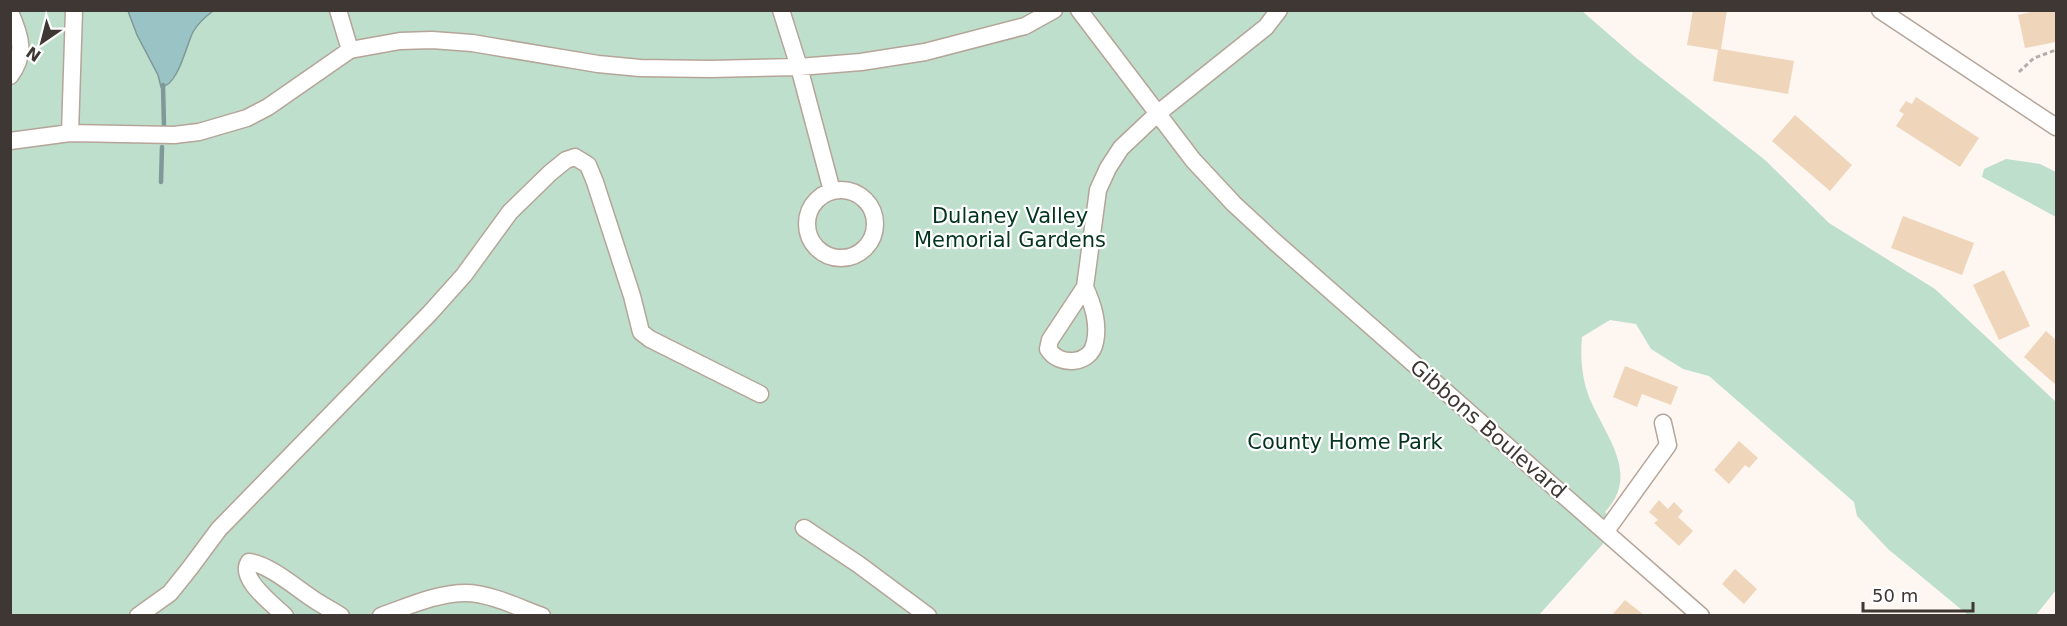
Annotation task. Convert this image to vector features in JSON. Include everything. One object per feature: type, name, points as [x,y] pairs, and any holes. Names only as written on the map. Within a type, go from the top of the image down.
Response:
[{"type":"street","points":[[70,133],[74,10]]},
{"type":"street","points":[[338,10],[350,50]]},
{"type":"street","points":[[781,10],[799,67],[832,191]]},
{"type":"street","points":[[10,141],[70,133],[174,135],[223,126],[248,118],[268,107],[350,50],[400,41],[432,40],[472,44],[598,64],[640,68],[799,67],[861,62],[925,52],[1025,26],[1054,10]]},
{"type":"street","name":"Gibbons Boulevard","points":[[1079,10],[1193,160],[1234,204],[1701,615]]},
{"type":"street","points":[[1085,287],[1098,190],[1121,148],[1157,114],[1266,27],[1279,10]]},
{"type":"street","points":[[1880,10],[2056,127]]},
{"type":"street","points":[[10,12],[20,35],[22,52],[17,67],[10,76]]},
{"type":"street","points":[[138,615],[170,592],[219,529],[430,313],[464,275],[510,212],[566,160],[575,157],[588,165],[604,208],[641,332],[650,339],[760,394]]},
{"type":"street","points":[[844,190],[856,194],[864,199],[873,215],[873,234],[869,242],[862,250],[851,256],[832,256],[820,250],[809,236],[808,215],[812,205],[819,197],[832,191],[844,190]]},
{"type":"street","points":[[1606,531],[1668,445],[1663,423]]},
{"type":"street","points":[[804,528],[927,615]]},
{"type":"street","points":[[285,615],[253,585],[246,573],[249,562],[257,563],[268,569],[341,615]]},
{"type":"street","points":[[381,615],[439,596],[468,593],[497,599],[542,615]]},
{"type":"path","points":[[2019,72],[2034,58],[2056,50]]},
{"type":"green space","points":[[10,11],[1582,11],[1635,57],[1765,160],[1829,223],[1935,289],[2056,402],[2056,590],[2036,615],[1968,615],[1888,549],[1857,516],[1854,502],[1709,376],[1683,369],[1651,349],[1636,324],[1610,320],[1582,337],[1581,360],[1589,397],[1611,441],[1620,469],[1620,483],[1615,498],[1605,512],[1619,526],[1539,615],[11,615]]},
{"type":"green space","points":[[2006,159],[2040,164],[2056,172],[2056,217],[1982,177],[1984,169]]},
{"type":"water","points":[[128,11],[213,11],[193,32],[177,73],[167,85],[161,87],[158,75],[137,35]]},
{"type":"building","points":[[1693,10],[1727,10],[1721,49],[1794,61],[1788,94],[1713,81],[1718,50],[1687,45]]},
{"type":"building","points":[[2040,10],[2056,10],[2056,42],[2025,48],[2018,15]]},
{"type":"building","points":[[1916,97],[1979,138],[1960,167],[1896,126],[1904,114],[1899,111],[1906,101],[1912,104]]},
{"type":"building","points":[[1795,115],[1852,165],[1830,191],[1772,141]]},
{"type":"building","points":[[1903,216],[1974,243],[1962,275],[1891,248]]},
{"type":"building","points":[[2004,270],[2030,326],[1999,340],[1973,285]]},
{"type":"building","points":[[2046,331],[2056,340],[2056,385],[2024,357]]},
{"type":"building","points":[[1625,366],[1678,387],[1671,405],[1642,394],[1637,407],[1613,397]]},
{"type":"building","points":[[1739,441],[1758,458],[1749,468],[1745,465],[1729,484],[1714,470]]},
{"type":"building","points":[[1659,500],[1668,509],[1674,502],[1683,511],[1678,517],[1693,531],[1679,546],[1654,523],[1658,520],[1649,512]]},
{"type":"building","points":[[1735,569],[1757,589],[1744,604],[1722,584]]},
{"type":"building","points":[[1625,600],[1644,615],[1612,615]]},
{"type":"waterway","points":[[163,85],[164,127]]},
{"type":"waterway","points":[[161,182],[162,147]]},
{"type":"park label","name":"Dulaney Valley Memorial Gardens","points":[[1010,228]]},
{"type":"park label","name":"County Home Park","points":[[1345,442]]}]
